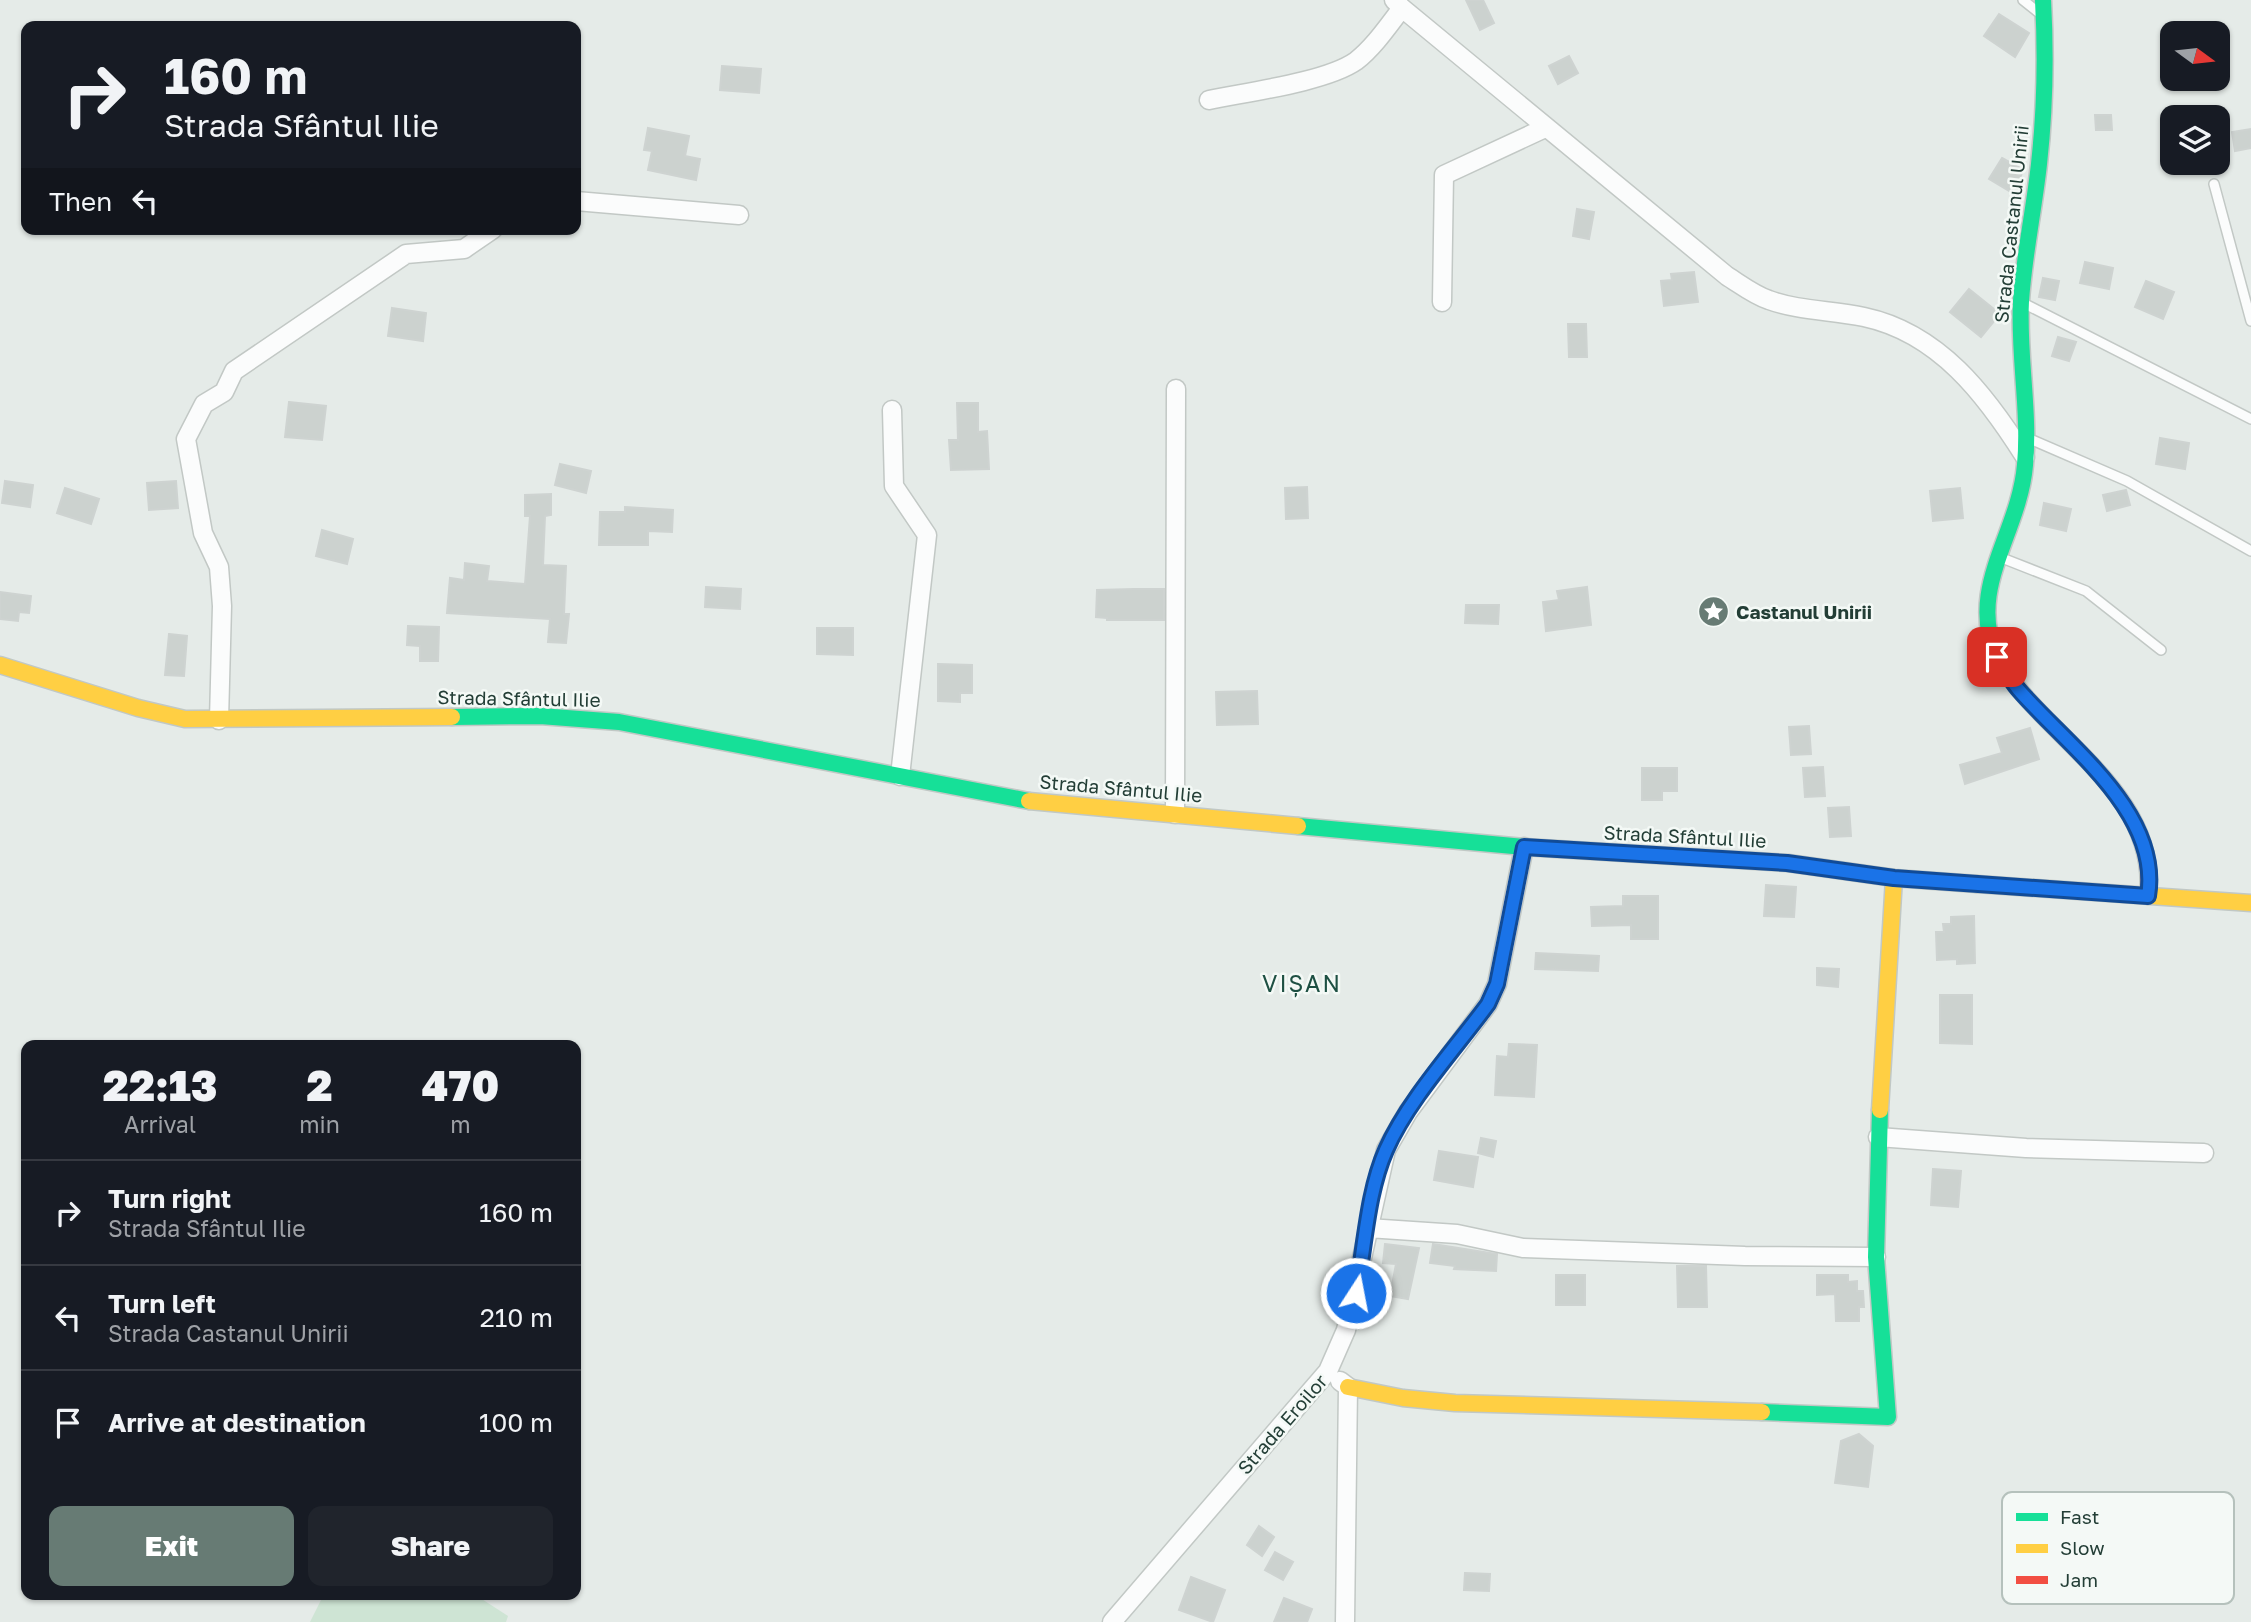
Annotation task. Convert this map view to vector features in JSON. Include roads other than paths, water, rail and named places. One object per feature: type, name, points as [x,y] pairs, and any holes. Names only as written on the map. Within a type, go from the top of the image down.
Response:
[{"type":"street","name":"Strada Castanul Unirii","points":[[2043,0],[2042,142],[2021,301],[2025,437],[2023,486],[1986,599],[1990,640],[2017,688],[2088,759],[2125,809],[2144,848],[2150,882],[2148,896]]},
{"type":"street","points":[[1209,100],[1318,76],[1353,63],[1372,47],[1398,4],[1727,276],[1767,300],[1802,309],[1885,322],[1912,333],[1936,349],[2002,421],[2025,457]]},
{"type":"street","points":[[1442,302],[1444,175],[1545,128]]},
{"type":"street","points":[[581,201],[739,215]]},
{"type":"street","points":[[219,720],[222,606],[219,567],[203,533],[186,439],[204,404],[224,392],[234,371],[406,254],[464,249],[484,235]]},
{"type":"street","points":[[1175,814],[1176,389]]},
{"type":"street","points":[[892,410],[894,486],[927,536],[900,776]]},
{"type":"street","name":"Strada Sfântul Ilie","points":[[0,665],[40,673],[152,714],[219,720],[540,716],[619,722],[1034,802],[1524,847],[1787,863],[1894,878],[2251,903]]},
{"type":"street","name":"Strada Eroilor","points":[[1112,1622],[1328,1371],[1346,1330],[1386,1150],[1408,1112],[1488,1004],[1497,984],[1524,847]]},
{"type":"street","points":[[1328,1371],[1348,1387],[1403,1398],[1455,1403],[1534,1403],[1888,1417],[1876,1257],[1878,1137],[1894,878]]},
{"type":"street","points":[[1878,1137],[2026,1148],[2204,1153]]},
{"type":"street","points":[[1368,1228],[1457,1234],[1523,1248],[1745,1256],[1876,1257]]},
{"type":"street","points":[[1345,1622],[1348,1387]]},
{"type":"lane","points":[[2023,0],[2044,17]]},
{"type":"lane","points":[[2214,184],[2251,321]]},
{"type":"lane","points":[[2021,301],[2251,419]]},
{"type":"lane","points":[[2025,437],[2127,481],[2251,551]]},
{"type":"lane","points":[[2001,557],[2086,591],[2161,650]]},
{"type":"place","name":"Castanul Unirii","points":[[1713,611]]},
{"type":"district","name":"VIȘAN","points":[[1302,983]]}]
